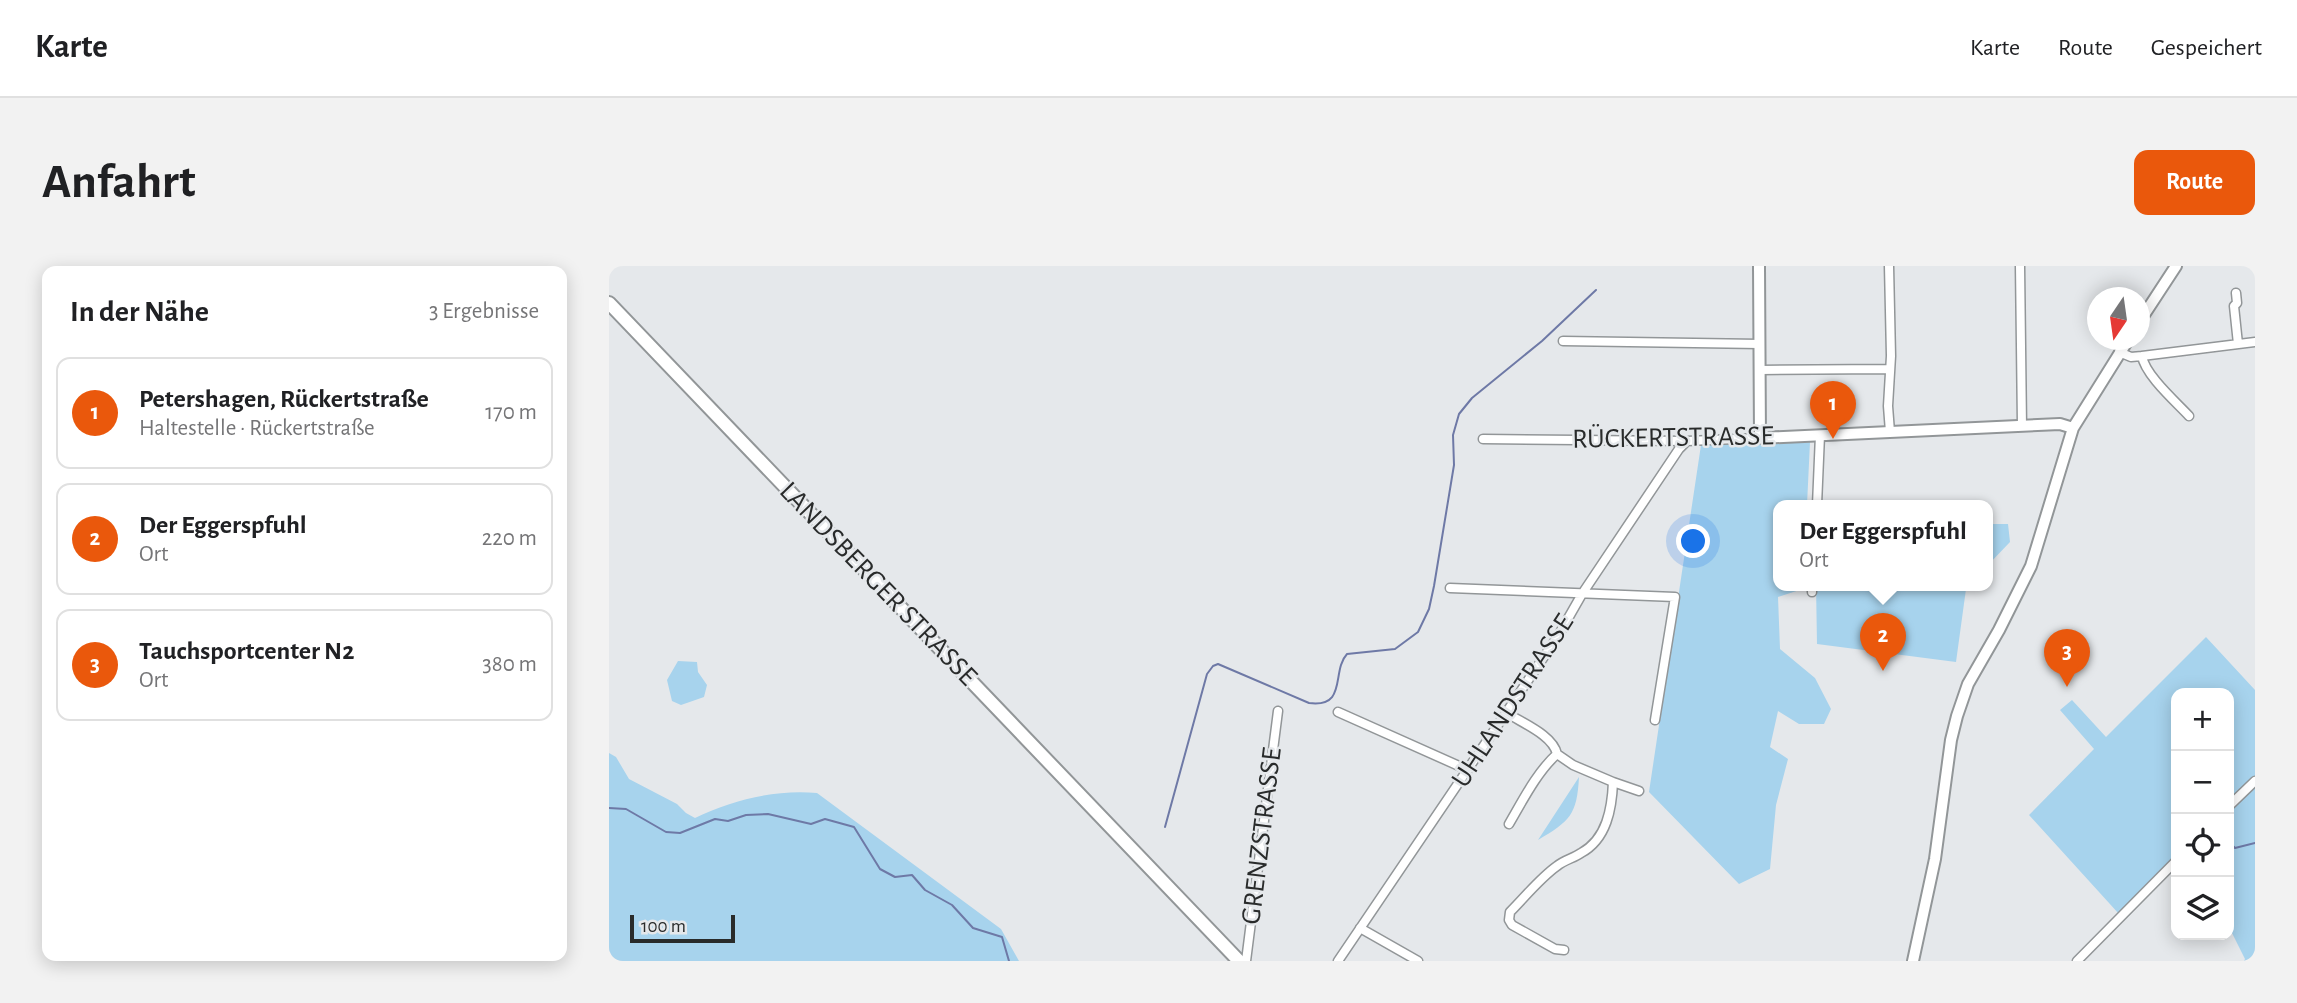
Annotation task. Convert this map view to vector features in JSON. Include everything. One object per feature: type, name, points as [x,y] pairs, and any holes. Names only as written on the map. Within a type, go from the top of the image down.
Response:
[{"type":"main road","name":"LANDSBERGER STRASSE","points":[[609,303],[1239,961]]},
{"type":"street","points":[[1759,266],[1760,438]]},
{"type":"street","points":[[1889,266],[1888,406],[1891,432]]},
{"type":"street","points":[[2020,266],[2022,426]]},
{"type":"street","points":[[2150,306],[2176,266]]},
{"type":"street","points":[[2236,293],[2237,303],[2234,306],[2238,344]]},
{"type":"street","points":[[1563,341],[1760,344]]},
{"type":"street","points":[[1913,961],[1930,888],[1957,716],[1968,684],[2031,566],[2073,428],[2119,352],[2131,357],[2255,342]]},
{"type":"street","points":[[2142,356],[2143,363],[2151,374],[2189,416]]},
{"type":"street","points":[[1760,370],[1889,369]]},
{"type":"street","name":"RÜCKERTSTRASSE","points":[[1483,439],[1687,441],[2060,424],[2073,428]]},
{"type":"street","points":[[1817,500],[1820,435]]},
{"type":"street","name":"UHLANDSTRASSE","points":[[1338,961],[1507,713],[1582,594],[1687,441]]},
{"type":"street","points":[[1450,588],[1675,597],[1655,720]]},
{"type":"street","name":"GRENZSTRASSE","points":[[1246,961],[1278,711]]},
{"type":"street","points":[[1338,712],[1468,770]]},
{"type":"street","points":[[1507,713],[1548,739],[1556,747],[1557,754],[1573,765],[1639,791]]},
{"type":"street","points":[[1509,824],[1543,770],[1557,754]]},
{"type":"street","points":[[2234,801],[2255,781]]},
{"type":"street","points":[[1564,950],[1555,949],[1512,925],[1510,912],[1557,865],[1583,853],[1596,841],[1612,806],[1613,782]]},
{"type":"street","points":[[2077,961],[2171,867]]},
{"type":"street","points":[[1360,928],[1418,961]]},
{"type":"shaded area","points":[[1810,442],[1807,500],[1773,500],[1773,591],[1796,591],[1778,597],[1780,649],[1815,678],[1831,709],[1824,724],[1799,724],[1778,711],[1770,747],[1788,759],[1776,805],[1770,869],[1739,884],[1649,792],[1701,445]]},
{"type":"shaded area","points":[[1993,524],[2008,524],[2010,542],[1993,560]]},
{"type":"shaded area","points":[[1816,591],[1966,591],[1956,662],[1817,644]]},
{"type":"shaded area","points":[[2206,637],[2255,690],[2255,961],[2244,961],[2234,937],[2234,688],[2171,688],[2171,861],[2119,914],[2029,815],[2094,749],[2060,710],[2072,700],[2106,737]]},
{"type":"shaded area","points":[[678,661],[697,662],[698,672],[707,685],[704,697],[681,705],[672,701],[667,680]]},
{"type":"shaded area","points":[[609,753],[616,757],[629,779],[677,804],[695,818],[755,797],[817,793],[1001,929],[1019,961],[609,961]]},
{"type":"shaded area","points":[[1579,777],[1574,809],[1570,816],[1538,840]]},
{"type":"waterway","points":[[1165,827],[1207,674],[1213,666],[1218,664],[1309,703],[1321,703],[1334,694],[1342,661],[1347,654],[1395,649],[1418,632],[1429,609],[1434,586],[1454,465],[1453,435],[1459,414],[1472,398],[1542,341],[1596,290]]},
{"type":"waterway","points":[[609,808],[626,809],[666,832],[680,833],[715,819],[728,821],[746,815],[768,814],[811,824],[825,819],[854,827],[880,869],[895,877],[912,875],[925,890],[952,905],[973,928],[1002,937],[1009,961]]},
{"type":"waterway","points":[[2234,847],[2255,843]]},
{"type":"place","name":"Petershagen, Rückertstraße","points":[[1833,439]]},
{"type":"place","name":"Der Eggerspfuhl","points":[[1883,671]]},
{"type":"place","name":"Tauchsportcenter N2","points":[[2067,687]]}]
